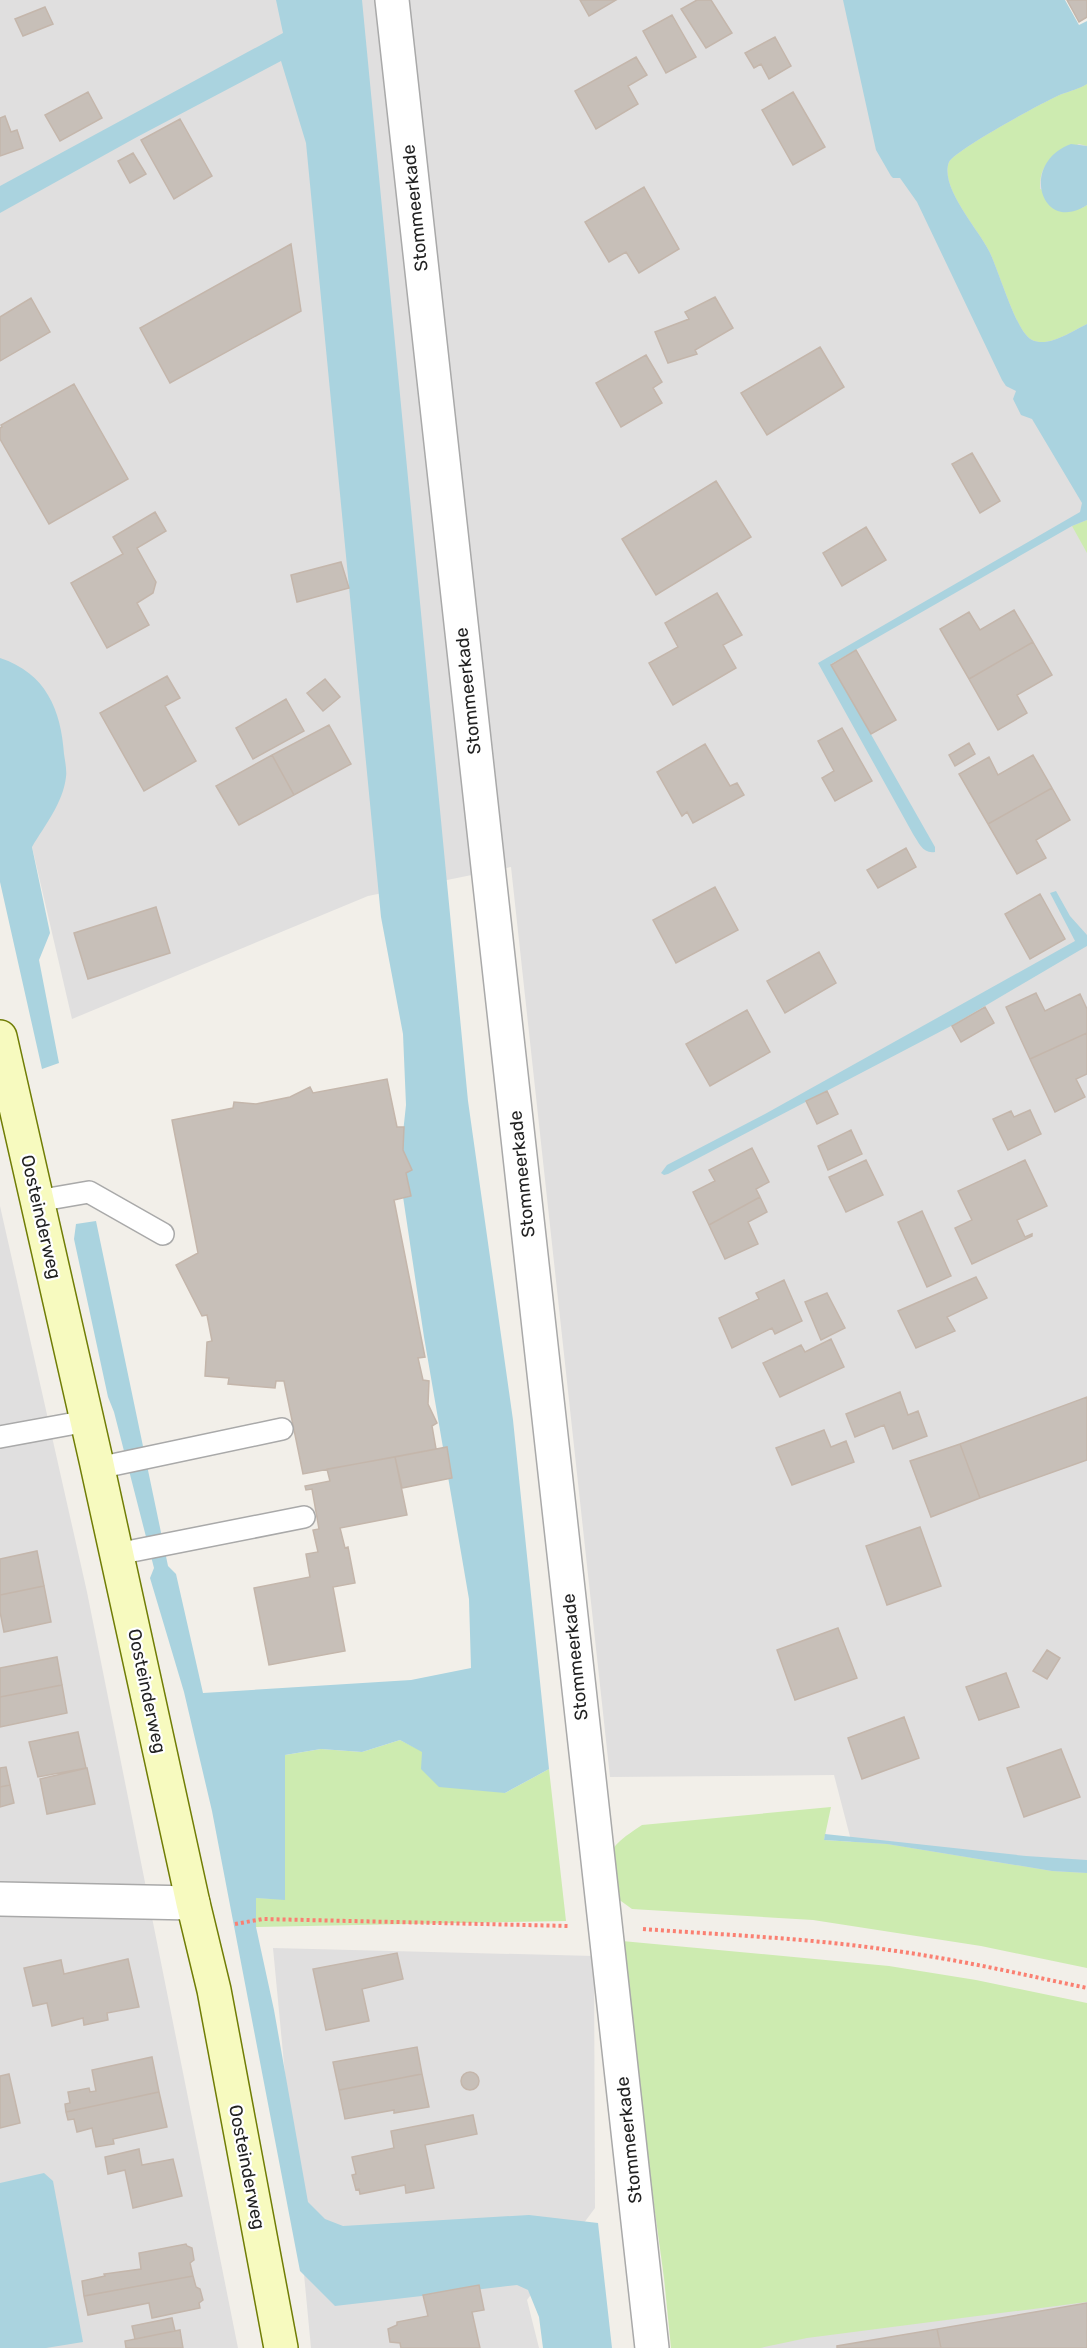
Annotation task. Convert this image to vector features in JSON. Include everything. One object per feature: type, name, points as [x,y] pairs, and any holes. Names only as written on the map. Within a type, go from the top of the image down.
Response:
[{"type":"street","name":"Stommeerkade","points":[[392,0],[652,2348]]},
{"type":"street","name":"Oosteinderweg","points":[[0,1037],[5,1083],[37,1201],[214,1990],[281,2348]]},
{"type":"street","points":[[0,1899],[193,1904]]},
{"type":"lane","points":[[37,1201],[89,1192],[163,1234]]},
{"type":"lane","points":[[0,1437],[87,1421]]},
{"type":"lane","points":[[98,1468],[282,1429]]},
{"type":"lane","points":[[117,1554],[304,1517]]},
{"type":"path","points":[[233,1925],[263,1919],[606,1927],[821,1942],[890,1950],[980,1965],[1087,1988]]},
{"type":"shaded area","points":[[0,0],[1006,0],[1087,59],[1087,1894],[860,1875],[834,1775],[610,1777],[511,867],[368,896],[72,1019],[0,709]]},
{"type":"shaded area","points":[[0,1206],[87,1592],[238,2348],[0,2348]]},
{"type":"shaded area","points":[[273,1948],[594,1956],[595,2208],[527,2300],[539,2348],[311,2348]]},
{"type":"shaded area","points":[[1087,2282],[1087,2348],[722,2348]]},
{"type":"green space","points":[[1087,84],[1087,146],[1079,144],[1051,159],[1040,179],[1040,189],[1082,208],[1087,205],[1087,324],[1060,338],[1039,342],[1026,335],[1020,326],[989,251],[955,196],[947,172],[949,162],[967,147],[1053,98]]},
{"type":"green space","points":[[1087,520],[1087,553],[1072,526]]},
{"type":"green space","points":[[400,1740],[505,1793],[549,1769],[566,1921],[256,1927],[256,1898],[285,1899],[285,1755],[321,1749],[362,1752]]},
{"type":"green space","points":[[831,1807],[824,1840],[887,1844],[1052,1871],[1087,1873],[1087,1968],[981,1946],[813,1920],[632,1909],[614,1896],[609,1861],[611,1854],[620,1841],[642,1825]]},
{"type":"green space","points":[[622,1941],[889,1966],[976,1980],[1087,2003],[1087,2302],[807,2338],[760,2348],[671,2348],[664,2278],[623,1977]]},
{"type":"water","points":[[276,0],[362,0],[468,1101],[513,1420],[549,1769],[505,1793],[439,1787],[421,1769],[422,1752],[400,1740],[362,1752],[321,1749],[285,1755],[285,1900],[256,1898],[256,1927],[274,2010],[308,2202],[325,2219],[343,2226],[529,2215],[598,2223],[612,2348],[543,2348],[539,2317],[528,2290],[517,2285],[335,2306],[300,2271],[212,1811],[184,1692],[150,1578],[154,1568],[114,1412],[108,1397],[74,1239],[76,1224],[96,1221],[168,1566],[176,1574],[203,1693],[411,1680],[471,1668],[469,1599],[424,1337],[399,1170],[406,1105],[403,1034],[381,917],[306,143],[281,61],[0,213],[0,186],[283,33]]},
{"type":"water","points":[[843,0],[1065,0],[1079,25],[1087,21],[1087,84],[1020,115],[967,147],[949,162],[947,172],[961,208],[989,251],[1014,314],[1026,335],[1032,340],[1046,342],[1060,338],[1087,324],[1087,520],[1072,526],[831,664],[935,847],[935,852],[924,850],[919,844],[818,663],[1080,512],[1082,503],[1032,419],[1021,415],[1013,399],[1016,391],[1006,386],[1002,380],[917,202],[900,178],[891,176],[876,150]]},
{"type":"water","points":[[1071,144],[1087,146],[1087,205],[1071,212],[1058,211],[1048,204],[1042,193],[1041,180],[1045,166],[1055,153]]},
{"type":"water","points":[[0,658],[29,673],[48,695],[59,723],[66,768],[61,796],[53,814],[32,847],[50,933],[39,960],[59,1063],[42,1069],[0,882]]},
{"type":"water","points":[[1056,891],[1070,916],[1087,935],[1087,946],[951,1026],[668,1174],[661,1173],[667,1165],[765,1114],[1075,941],[1050,893]]},
{"type":"water","points":[[825,1834],[1026,1856],[1087,1860],[1087,1873],[1052,1871],[887,1844],[824,1840]]},
{"type":"water","points":[[44,2173],[53,2181],[83,2342],[46,2348],[0,2348],[0,2183]]},
{"type":"building","points":[[580,0],[616,0],[589,16]]},
{"type":"building","points":[[697,0],[711,0],[732,33],[706,48],[681,9]]},
{"type":"building","points":[[1067,0],[1087,0],[1087,17],[1079,22]]},
{"type":"building","points":[[45,7],[53,24],[23,36],[15,19]]},
{"type":"building","points":[[672,15],[696,57],[666,73],[643,31]]},
{"type":"building","points":[[775,37],[791,66],[769,79],[761,64],[754,68],[745,53]]},
{"type":"building","points":[[636,57],[647,75],[628,86],[638,104],[596,129],[575,91]]},
{"type":"building","points":[[88,92],[102,118],[60,141],[45,115]]},
{"type":"building","points":[[793,92],[825,147],[793,165],[762,110]]},
{"type":"building","points":[[5,116],[11,132],[17,130],[23,148],[0,156],[0,118]]},
{"type":"building","points":[[180,119],[212,176],[174,199],[141,140]]},
{"type":"building","points":[[133,153],[146,174],[130,183],[118,161]]},
{"type":"building","points":[[644,187],[679,249],[639,273],[626,252],[609,262],[585,222]]},
{"type":"building","points":[[291,244],[301,311],[170,383],[140,328]]},
{"type":"building","points":[[715,297],[733,328],[695,350],[697,354],[668,363],[655,332],[689,319],[685,312]]},
{"type":"building","points":[[31,298],[50,332],[0,361],[0,317]]},
{"type":"building","points":[[820,347],[844,387],[767,435],[741,393]]},
{"type":"building","points":[[646,355],[662,382],[653,388],[662,403],[621,427],[596,383]]},
{"type":"building","points":[[74,384],[128,479],[49,524],[0,439],[0,428],[1,425]]},
{"type":"building","points":[[972,453],[1000,501],[980,513],[952,464]]},
{"type":"building","points":[[716,481],[751,537],[656,595],[622,539]]},
{"type":"building","points":[[155,512],[166,531],[137,548],[156,582],[153,593],[137,603],[149,625],[107,648],[71,583],[123,554],[113,537]]},
{"type":"building","points":[[866,527],[886,560],[842,586],[823,553]]},
{"type":"building","points":[[341,562],[349,588],[297,602],[291,575]]},
{"type":"building","points":[[717,593],[742,635],[723,645],[736,668],[673,705],[649,663],[678,647],[665,623]]},
{"type":"building","points":[[1014,610],[1033,642],[969,679],[940,629],[969,612],[980,630]]},
{"type":"building","points":[[1033,642],[1052,675],[1017,695],[1027,713],[998,730],[969,679]]},
{"type":"building","points":[[856,650],[896,720],[871,734],[831,665]]},
{"type":"building","points":[[167,676],[180,698],[165,706],[196,761],[144,791],[100,713]]},
{"type":"building","points":[[325,679],[340,697],[323,711],[307,693]]},
{"type":"building","points":[[286,699],[304,731],[253,759],[236,728]]},
{"type":"building","points":[[329,725],[351,764],[294,795],[272,755]]},
{"type":"building","points":[[842,728],[872,781],[835,801],[822,778],[834,771],[818,741]]},
{"type":"building","points":[[969,743],[975,754],[955,766],[949,755]]},
{"type":"building","points":[[705,744],[730,786],[737,783],[744,795],[693,823],[687,812],[682,816],[657,772]]},
{"type":"building","points":[[272,755],[294,795],[239,825],[216,786]]},
{"type":"building","points":[[1033,755],[1052,788],[988,824],[959,774],[989,757],[998,775]]},
{"type":"building","points":[[1052,788],[1070,820],[1036,840],[1046,858],[1017,874],[988,824]]},
{"type":"building","points":[[906,848],[916,867],[878,888],[867,870]]},
{"type":"building","points":[[715,887],[738,930],[676,963],[653,920]]},
{"type":"building","points":[[1040,894],[1065,939],[1030,959],[1005,914]]},
{"type":"building","points":[[156,907],[170,953],[88,979],[74,933]]},
{"type":"building","points":[[819,952],[836,983],[785,1013],[767,981]]},
{"type":"building","points":[[1036,993],[1045,1011],[1080,994],[1087,1009],[1087,1033],[1030,1059],[1006,1007]]},
{"type":"building","points":[[985,1007],[994,1023],[961,1042],[952,1026]]},
{"type":"building","points":[[747,1010],[770,1052],[710,1086],[686,1044]]},
{"type":"building","points":[[1087,1033],[1087,1074],[1076,1079],[1085,1097],[1055,1112],[1030,1059]]},
{"type":"building","points":[[387,1079],[397,1127],[404,1127],[403,1150],[412,1170],[406,1173],[411,1196],[394,1200],[425,1357],[418,1358],[423,1380],[429,1381],[428,1404],[437,1423],[432,1426],[436,1449],[303,1474],[284,1381],[276,1381],[275,1388],[228,1384],[229,1378],[205,1376],[207,1342],[212,1341],[207,1315],[202,1316],[176,1265],[198,1253],[172,1120],[233,1108],[234,1102],[256,1104],[290,1097],[310,1087],[313,1093]]},
{"type":"building","points":[[827,1091],[838,1114],[817,1124],[806,1101]]},
{"type":"building","points":[[1030,1110],[1041,1134],[1008,1150],[993,1119],[1011,1111],[1014,1117]]},
{"type":"building","points":[[851,1130],[862,1154],[828,1170],[818,1146]]},
{"type":"building","points":[[752,1148],[769,1182],[756,1189],[760,1197],[709,1225],[693,1192],[715,1181],[709,1170]]},
{"type":"building","points":[[866,1160],[883,1195],[846,1212],[829,1177]]},
{"type":"building","points":[[1025,1160],[1047,1206],[1017,1220],[1025,1237],[1032,1234],[1032,1236],[972,1264],[955,1228],[972,1220],[958,1191]]},
{"type":"building","points":[[760,1197],[767,1212],[748,1222],[758,1244],[725,1259],[709,1225]]},
{"type":"building","points":[[922,1211],[951,1276],[927,1287],[898,1222]]},
{"type":"building","points":[[976,1277],[987,1298],[947,1317],[955,1331],[916,1348],[898,1311]]},
{"type":"building","points":[[784,1280],[802,1321],[775,1334],[772,1328],[732,1348],[719,1318],[759,1299],[756,1293]]},
{"type":"building","points":[[827,1293],[845,1328],[821,1340],[805,1302]]},
{"type":"building","points":[[831,1339],[844,1367],[780,1397],[763,1363],[801,1345],[805,1352]]},
{"type":"building","points":[[900,1392],[908,1415],[918,1411],[927,1436],[893,1449],[884,1425],[855,1437],[846,1414]]},
{"type":"building","points":[[1087,1397],[1087,1460],[980,1498],[960,1444]]},
{"type":"building","points":[[824,1430],[831,1447],[846,1441],[854,1462],[792,1485],[776,1448]]},
{"type":"building","points":[[960,1444],[980,1498],[931,1517],[910,1461]]},
{"type":"building","points":[[447,1447],[452,1478],[402,1488],[395,1457]]},
{"type":"building","points":[[395,1457],[407,1515],[340,1528],[345,1548],[348,1547],[355,1583],[333,1587],[345,1651],[269,1665],[254,1588],[310,1577],[306,1554],[318,1552],[313,1530],[319,1529],[312,1489],[306,1490],[305,1486],[330,1481],[327,1469]]},
{"type":"building","points":[[920,1527],[941,1586],[887,1605],[866,1546]]},
{"type":"building","points":[[37,1551],[44,1586],[0,1595],[0,1559]]},
{"type":"building","points":[[44,1586],[51,1622],[4,1632],[0,1612],[0,1595]]},
{"type":"building","points":[[838,1628],[857,1678],[795,1700],[777,1650]]},
{"type":"building","points":[[1047,1650],[1060,1658],[1047,1679],[1033,1671]]},
{"type":"building","points":[[57,1657],[62,1685],[0,1697],[0,1668]]},
{"type":"building","points":[[1006,1673],[1019,1707],[979,1720],[966,1687]]},
{"type":"building","points":[[62,1685],[67,1713],[0,1727],[0,1697]]},
{"type":"building","points":[[904,1717],[919,1758],[862,1779],[848,1738]]},
{"type":"building","points":[[78,1732],[86,1768],[38,1777],[29,1742]]},
{"type":"building","points":[[1061,1749],[1080,1797],[1024,1817],[1007,1768]]},
{"type":"building","points":[[6,1767],[10,1785],[0,1787],[0,1768]]},
{"type":"building","points":[[87,1768],[95,1804],[47,1814],[40,1779]]},
{"type":"building","points":[[10,1785],[14,1803],[0,1807],[0,1787]]},
{"type":"building","points":[[397,1953],[403,1979],[362,1989],[369,2021],[326,2030],[313,1969]]},
{"type":"building","points":[[128,1959],[139,2007],[107,2013],[108,2020],[84,2025],[83,2018],[52,2026],[47,2003],[33,2006],[24,1968],[61,1960],[64,1974]]},
{"type":"building","points":[[417,2047],[422,2074],[339,2090],[333,2062]]},
{"type":"building","points":[[152,2057],[159,2092],[66,2112],[65,2104],[70,2103],[68,2092],[89,2088],[90,2092],[96,2091],[92,2070]]},
{"type":"building","points":[[470,2072],[476,2075],[479,2081],[476,2087],[470,2090],[464,2087],[461,2081],[464,2075]]},
{"type":"building","points":[[9,2074],[20,2123],[0,2128],[0,2076]]},
{"type":"building","points":[[422,2074],[429,2107],[394,2113],[394,2110],[345,2119],[339,2090]]},
{"type":"building","points":[[159,2092],[167,2127],[113,2139],[114,2144],[96,2147],[92,2128],[77,2132],[74,2119],[68,2120],[66,2112]]},
{"type":"building","points":[[473,2115],[477,2134],[425,2145],[434,2188],[406,2193],[405,2185],[360,2194],[359,2189],[356,2190],[352,2175],[356,2174],[352,2157],[394,2148],[391,2131]]},
{"type":"building","points":[[139,2149],[142,2165],[173,2159],[182,2196],[133,2208],[125,2170],[108,2174],[105,2157]]},
{"type":"building","points":[[186,2244],[192,2248],[194,2260],[190,2263],[193,2276],[84,2296],[82,2281],[105,2276],[104,2274],[141,2269],[139,2253]]},
{"type":"building","points":[[193,2276],[203,2300],[199,2303],[200,2308],[152,2318],[149,2303],[88,2315],[84,2296]]},
{"type":"building","points":[[479,2285],[484,2310],[472,2312],[480,2348],[401,2348],[400,2343],[390,2342],[388,2329],[397,2325],[397,2322],[428,2316],[423,2295]]},
{"type":"building","points":[[1087,2303],[1087,2348],[941,2348],[937,2329]]},
{"type":"building","points":[[172,2318],[175,2331],[135,2339],[132,2326]]},
{"type":"building","points":[[937,2329],[941,2348],[837,2348],[837,2346]]},
{"type":"building","points":[[180,2330],[183,2348],[126,2348],[125,2341]]}]
